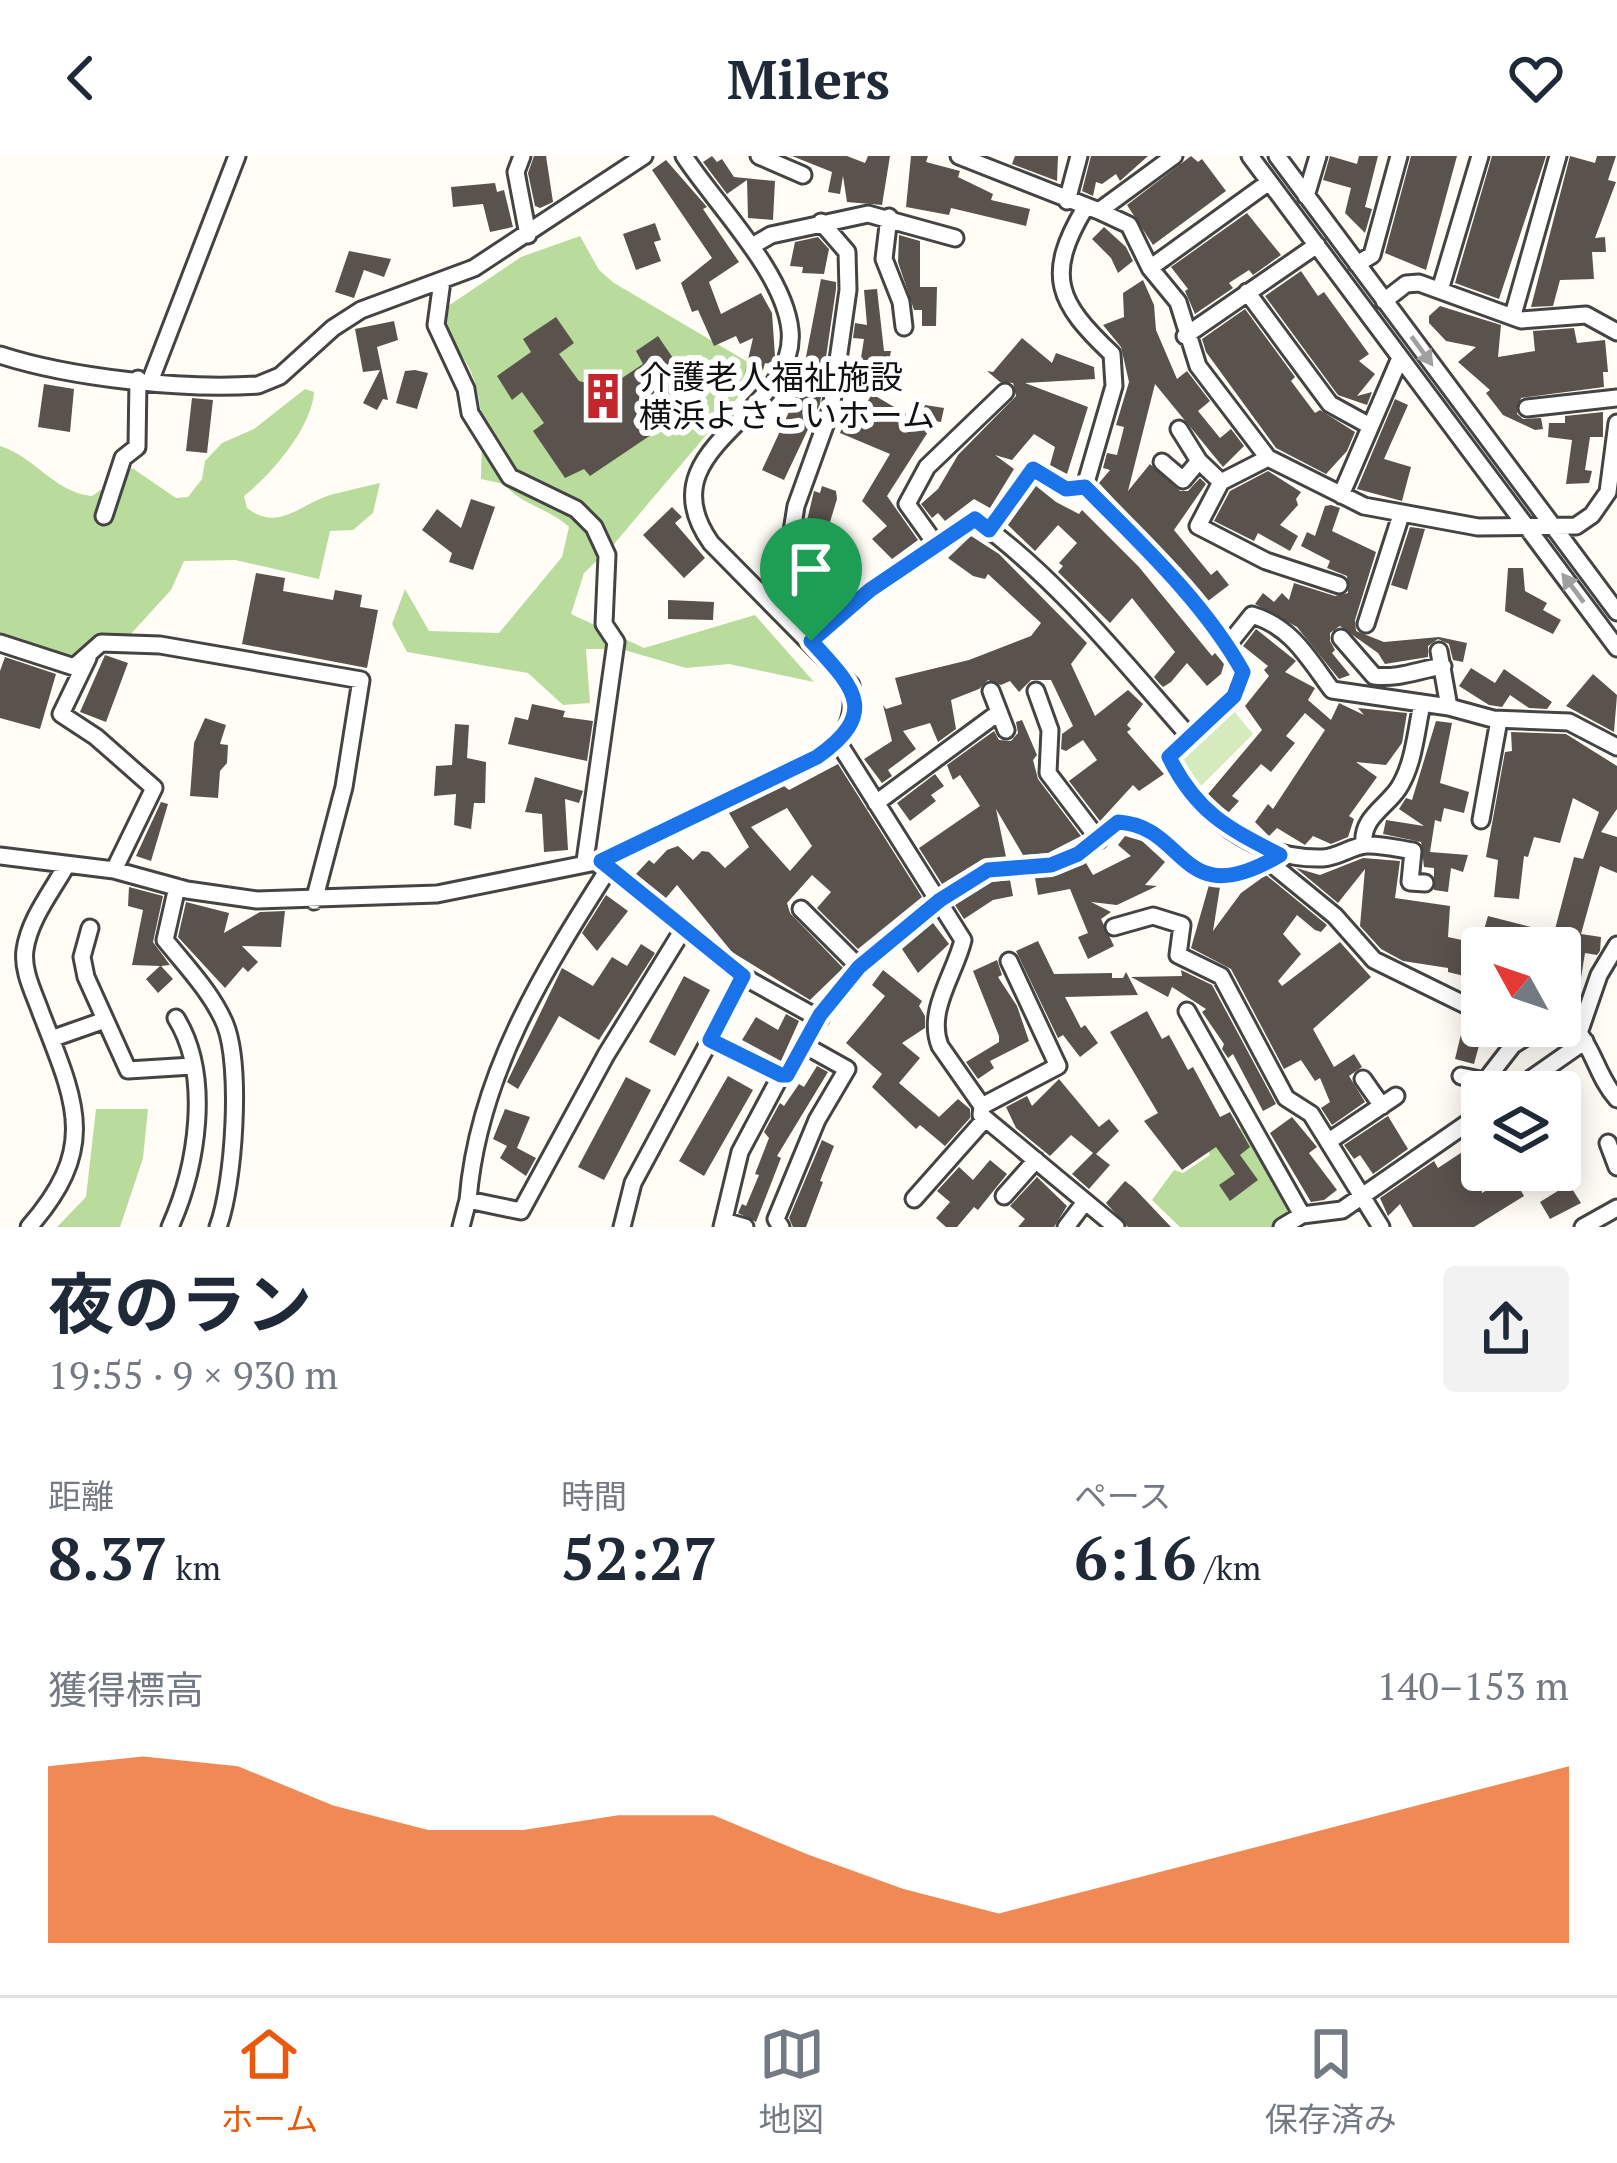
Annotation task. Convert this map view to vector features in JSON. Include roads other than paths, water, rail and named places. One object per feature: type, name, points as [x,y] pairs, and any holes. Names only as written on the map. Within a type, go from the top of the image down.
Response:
[{"type":"street","points":[[104,516],[124,458],[137,447],[144,379],[237,156]]},
{"type":"street","points":[[522,156],[516,172],[528,235]]},
{"type":"street","points":[[0,355],[41,368],[258,385],[280,376],[333,328],[362,310],[442,281],[528,235],[644,156]]},
{"type":"street","points":[[0,856],[114,870],[177,887],[257,900],[437,894],[598,863],[817,757],[838,742],[854,711],[851,685],[693,517],[694,488],[712,446],[772,386],[790,356],[790,326],[752,246],[712,199],[685,156]]},
{"type":"street","points":[[759,156],[803,175]]},
{"type":"street","points":[[959,156],[998,165],[1067,201],[1129,225],[1150,268],[1178,302],[1198,366],[1268,458],[1341,495],[1401,515],[1528,528],[1576,526],[1608,492],[1617,422]]},
{"type":"street","points":[[1067,201],[1079,156]]},
{"type":"street","points":[[1085,487],[1114,386],[1112,355],[1075,319],[1062,284],[1063,251],[1092,210],[1174,156]]},
{"type":"street","points":[[1250,156],[1617,648]]},
{"type":"street","points":[[1277,156],[1552,529],[1610,591],[1617,612]]},
{"type":"street","points":[[1306,196],[1318,156]]},
{"type":"street","points":[[1357,264],[1372,255],[1399,156]]},
{"type":"street","points":[[1439,290],[1480,156]]},
{"type":"street","points":[[1513,315],[1558,156]]},
{"type":"street","points":[[1150,268],[1269,182]]},
{"type":"street","points":[[752,246],[772,235],[868,214],[955,238]]},
{"type":"street","points":[[889,217],[884,259],[901,302],[904,328]]},
{"type":"street","points":[[773,606],[782,594],[796,506],[831,409],[848,290],[848,252],[821,222]]},
{"type":"street","points":[[1185,336],[1317,245]]},
{"type":"street","points":[[442,281],[436,325],[466,389],[470,413],[510,477],[576,508],[594,527],[607,555],[604,624],[616,642],[598,863],[510,1040],[490,1094],[461,1227]]},
{"type":"street","points":[[1384,301],[1406,284],[1419,283],[1521,320],[1586,314],[1617,332]]},
{"type":"street","points":[[1247,292],[1330,404],[1370,427]]},
{"type":"street","points":[[1341,495],[1400,358]]},
{"type":"street","points":[[935,543],[908,504],[927,467],[1005,392]]},
{"type":"street","points":[[1527,408],[1617,398]]},
{"type":"street","points":[[1179,429],[1199,461],[1221,482]]},
{"type":"street","points":[[1268,458],[1221,482],[1198,526],[1266,561],[1339,585]]},
{"type":"street","points":[[1162,462],[1183,480],[1199,461]]},
{"type":"street","points":[[989,530],[1033,469],[1066,489],[1085,487]]},
{"type":"street","points":[[1085,487],[1159,563],[1228,645],[1243,672],[1234,696],[1169,757],[1187,794],[1228,829],[1275,859],[1374,960],[1461,1002]]},
{"type":"street","points":[[1366,624],[1401,515]]},
{"type":"street","points":[[811,641],[935,543],[975,519],[1090,624],[1189,736]]},
{"type":"street","points":[[1228,645],[1252,615],[1289,633],[1332,690],[1499,719],[1569,722],[1617,747]]},
{"type":"street","points":[[1340,638],[1374,676],[1398,679],[1441,658],[1449,707]]},
{"type":"street","points":[[0,643],[74,667],[101,644],[160,645],[361,680],[344,787],[314,901]]},
{"type":"street","points":[[90,653],[61,714],[96,736],[154,788],[114,870]]},
{"type":"street","points":[[991,691],[1006,730]]},
{"type":"street","points":[[1036,691],[1050,730],[1048,772],[1099,840]]},
{"type":"street","points":[[1364,845],[1362,836],[1372,814],[1396,791],[1406,773],[1422,704]]},
{"type":"street","points":[[876,803],[998,712]]},
{"type":"street","points":[[1480,820],[1499,719]]},
{"type":"street","points":[[838,742],[963,940],[939,1007],[936,1035],[983,1113],[1116,1227]]},
{"type":"street","points":[[710,1040],[787,1075],[820,1019],[859,967],[940,900],[988,870],[1051,865],[1099,840],[1118,822],[1140,826],[1193,871],[1208,875],[1222,877],[1275,859],[1344,855],[1364,845],[1413,851],[1410,882],[1425,884]]},
{"type":"street","points":[[598,863],[743,976],[820,1019]]},
{"type":"street","points":[[28,1227],[65,1180],[76,1151],[72,1103],[27,975],[25,951],[34,923],[66,866]]},
{"type":"street","points":[[177,887],[165,940],[215,1006],[228,1034],[234,1130],[218,1227]]},
{"type":"street","points":[[801,909],[859,967]]},
{"type":"street","points":[[1114,927],[1154,916],[1182,925],[1178,955],[1221,976],[1286,1097],[1311,1114],[1381,1227]]},
{"type":"street","points":[[90,928],[82,957],[128,1070],[192,1066]]},
{"type":"street","points":[[469,1200],[520,1211],[606,1055],[684,928]]},
{"type":"street","points":[[1539,1071],[1582,1037],[1598,975],[1617,945]]},
{"type":"street","points":[[914,1199],[983,1113],[1058,1066],[1009,961]]},
{"type":"street","points":[[622,1227],[633,1183],[743,976]]},
{"type":"street","points":[[1187,1011],[1302,1215]]},
{"type":"street","points":[[170,1227],[194,1161],[192,1043],[176,1018]]},
{"type":"street","points":[[51,1040],[105,1020]]},
{"type":"street","points":[[1582,1037],[1604,1085],[1617,1099]]},
{"type":"street","points":[[781,1227],[776,1219],[817,1120],[847,1070],[804,1045]]},
{"type":"street","points":[[1493,1071],[1511,1047]]},
{"type":"street","points":[[745,1227],[723,1224],[740,1153],[781,1075]]},
{"type":"street","points":[[1329,1141],[1389,1101],[1363,1079]]},
{"type":"street","points":[[1282,1227],[1302,1215],[1342,1210],[1461,1128]]},
{"type":"street","points":[[1608,1143],[1617,1168]]},
{"type":"street","points":[[1004,1196],[1036,1160]]},
{"type":"street","points":[[1066,1227],[1085,1202]]},
{"type":"street","points":[[1583,1227],[1617,1208]]},
{"type":"place","name":"介護老人福祉施設 横浜よさこいホーム","points":[[603,396]]}]
